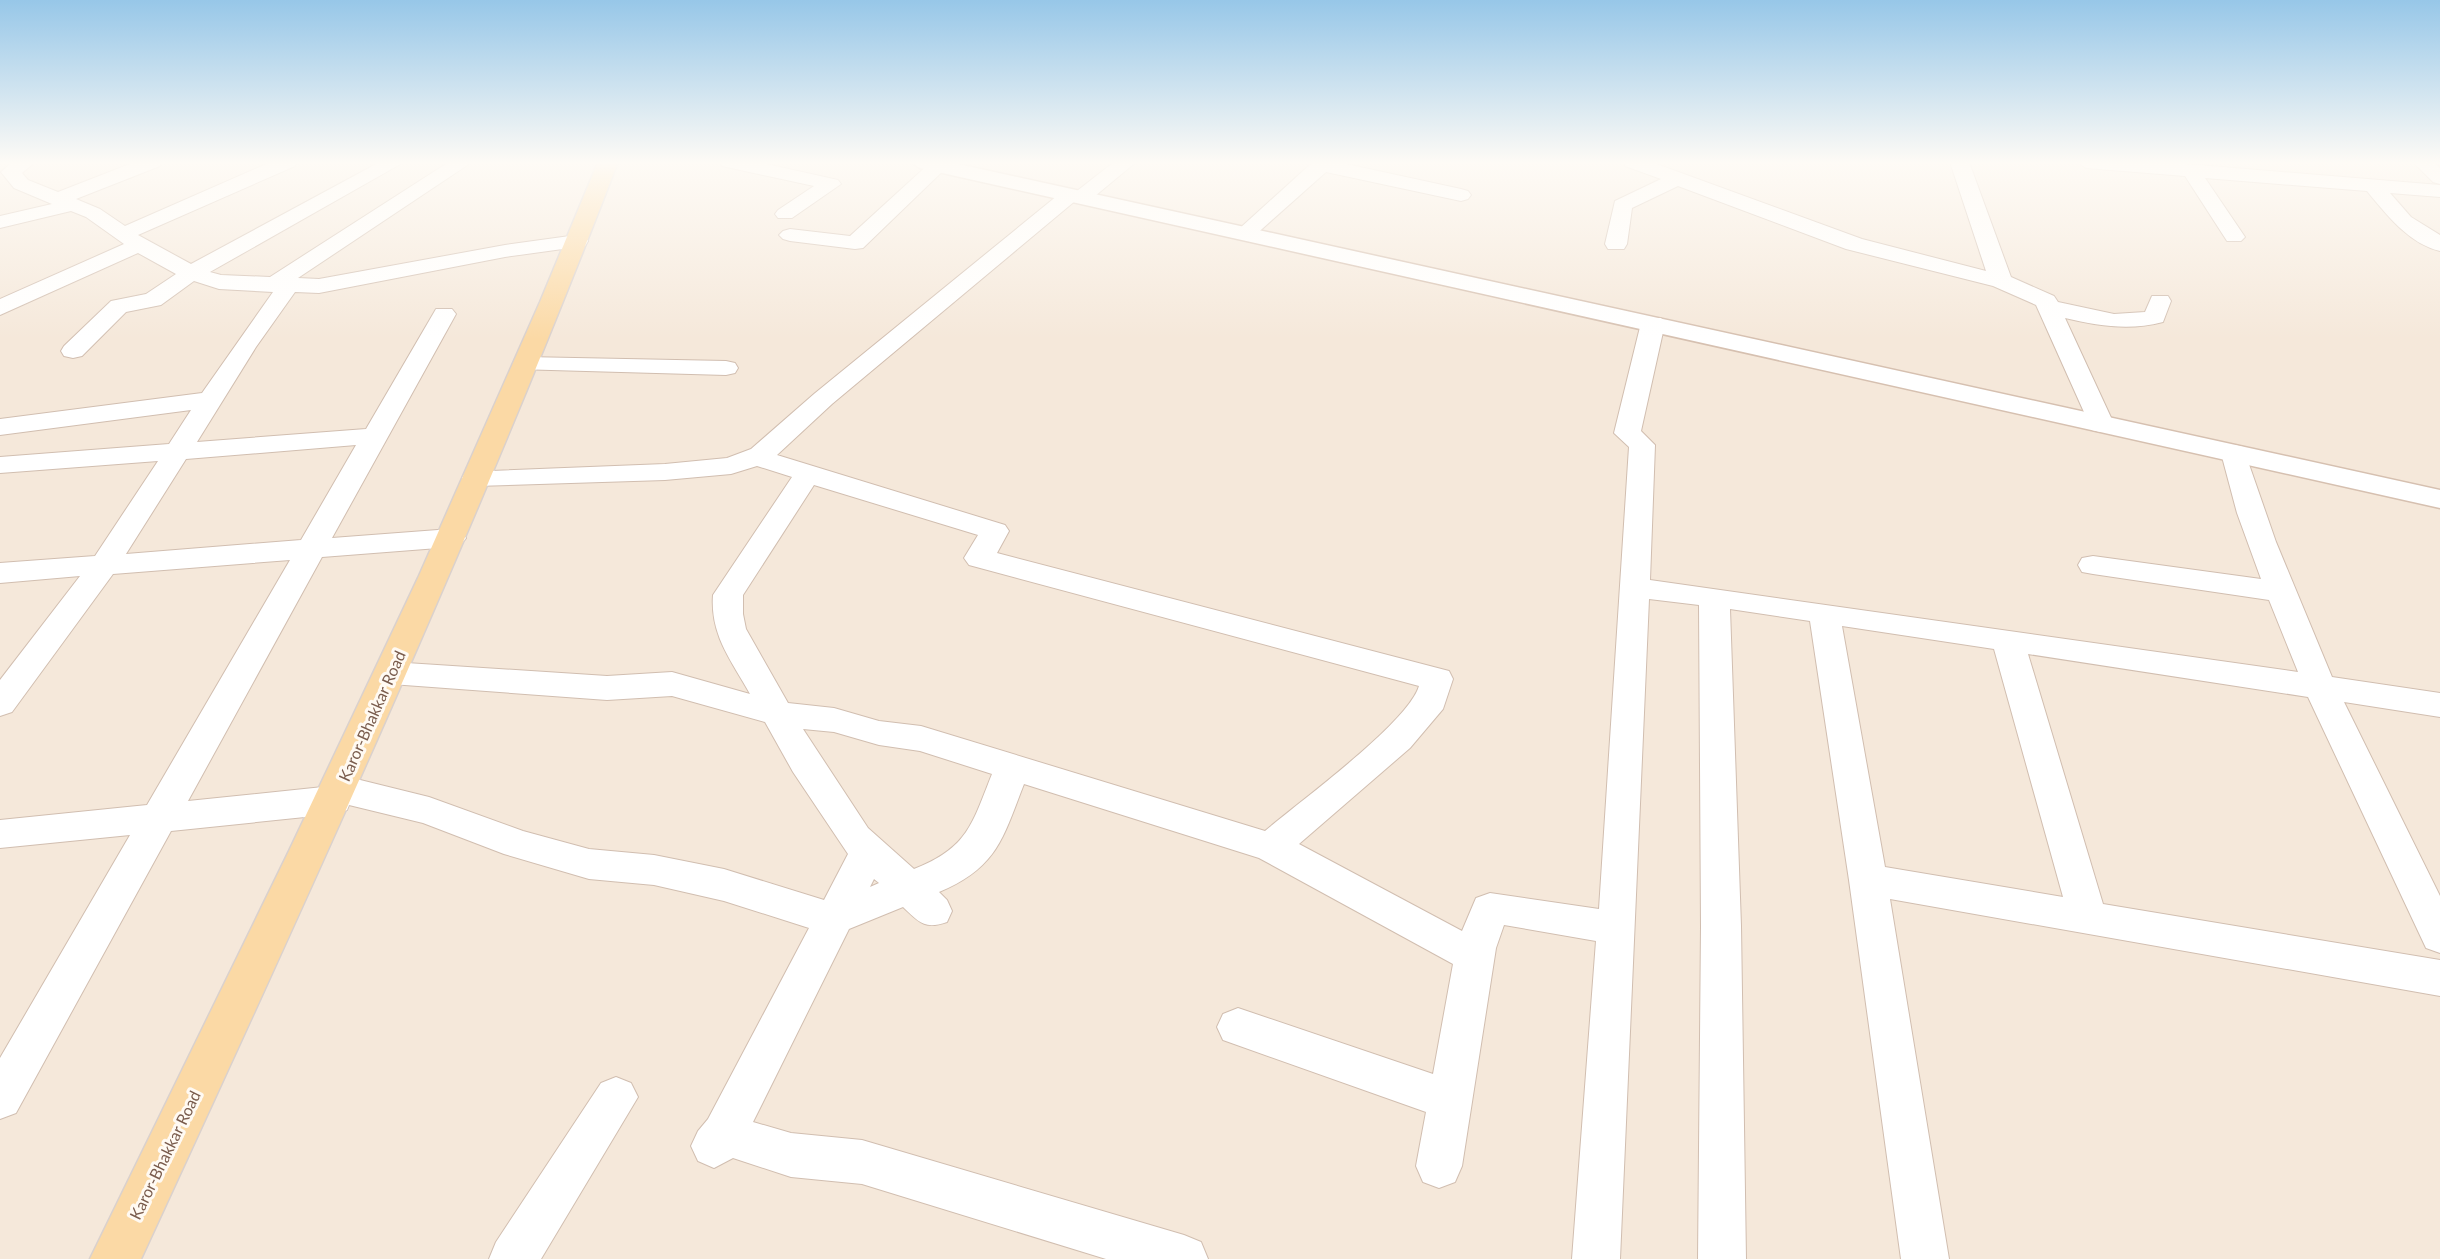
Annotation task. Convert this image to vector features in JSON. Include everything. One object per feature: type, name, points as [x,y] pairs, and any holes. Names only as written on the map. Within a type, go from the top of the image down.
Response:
[{"type":"main road","name":"Karor-Bhakkar Road","points":[[115,1259],[337,794],[451,538],[585,221]]},
{"type":"main road","points":[[1190,221],[2440,499]]},
{"type":"street","points":[[104,221],[131,240],[191,273],[219,282],[281,285],[339,284],[505,251],[577,241]]},
{"type":"street","points":[[0,308],[170,221]]},
{"type":"street","points":[[73,351],[119,306],[153,300],[191,273],[287,221]]},
{"type":"street","points":[[0,704],[104,565],[281,285],[376,221]]},
{"type":"street","points":[[790,235],[855,243],[876,221]]},
{"type":"street","points":[[476,478],[665,472],[731,466],[761,455],[832,392],[1045,221]]},
{"type":"street","points":[[1246,233],[1260,221]]},
{"type":"street","points":[[1615,221],[1616,244]]},
{"type":"street","points":[[1791,221],[1854,244],[2001,281],[2046,301],[2101,424]]},
{"type":"street","points":[[1980,221],[2001,281]]},
{"type":"street","points":[[2224,221],[2234,237]]},
{"type":"street","points":[[2404,221],[2440,244]]},
{"type":"street","points":[[2049,306],[2115,322],[2133,323],[2154,317],[2160,301]]},
{"type":"street","points":[[0,1099],[444,314]]},
{"type":"street","points":[[1596,1259],[1617,928],[1642,445],[1627,433],[1653,323]]},
{"type":"street","points":[[525,364],[726,368]]},
{"type":"street","points":[[0,427],[210,400]]},
{"type":"street","points":[[0,465],[373,436]]},
{"type":"street","points":[[2234,453],[2246,504],[2320,687],[2440,936]]},
{"type":"street","points":[[761,455],[766,460],[995,531],[979,558],[1437,679],[1431,700],[1398,739],[1271,847]]},
{"type":"street","points":[[808,473],[728,595],[726,614],[730,629],[805,764],[855,838],[922,900]]},
{"type":"street","points":[[0,573],[451,538]]},
{"type":"street","points":[[2093,565],[2282,592]]},
{"type":"street","points":[[1636,588],[1714,597],[2440,705]]},
{"type":"street","points":[[1714,597],[1721,938],[1722,1259]]},
{"type":"street","points":[[1824,614],[1868,880],[1925,1259]]},
{"type":"street","points":[[2008,641],[2088,918]]},
{"type":"street","points":[[391,673],[607,688],[672,684],[778,714],[834,720],[879,733],[921,739],[1271,847],[1461,950],[1476,948]]},
{"type":"street","points":[[0,834],[160,817],[337,794],[429,811],[517,844],[589,864],[654,870],[724,885],[832,920],[922,900],[943,874],[970,856],[985,837],[1012,768]]},
{"type":"street","points":[[869,850],[719,1140],[791,1155],[862,1162],[1184,1259]]},
{"type":"street","points":[[1868,880],[2440,978]]},
{"type":"street","points":[[1439,1166],[1476,948],[1490,909],[1496,908],[1617,928]]},
{"type":"street","points":[[1238,1027],[1451,1100]]},
{"type":"street","points":[[513,1259],[616,1097]]},
{"type":"shaded area","points":[[0,221],[2440,221],[2440,1259],[0,1259]]}]
